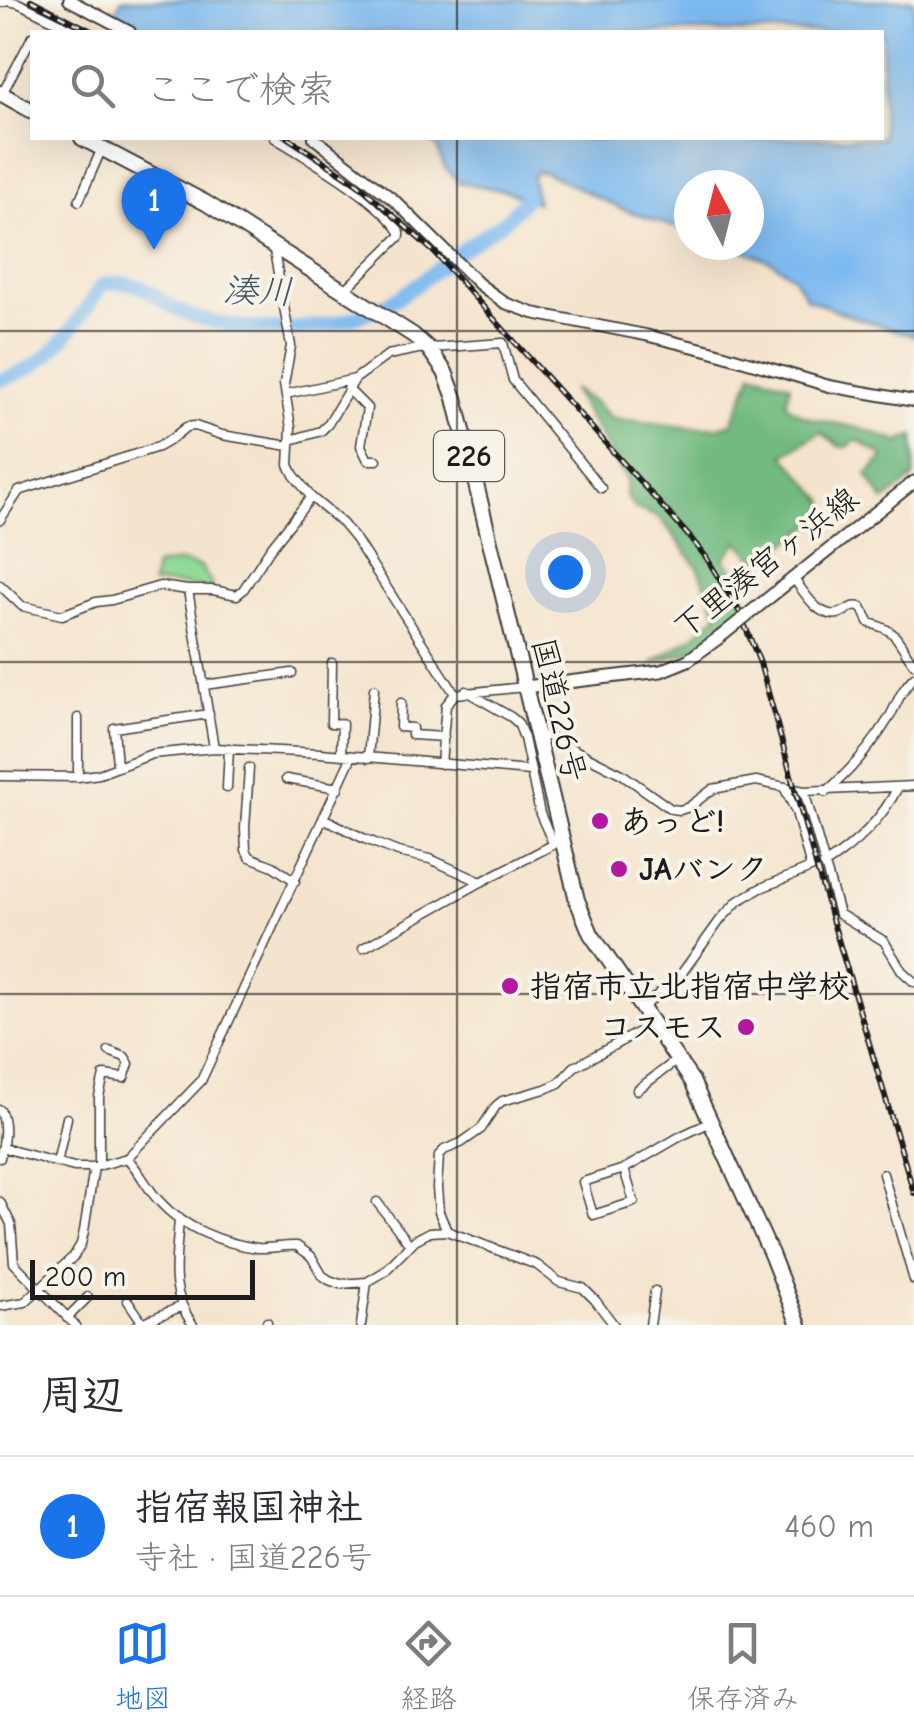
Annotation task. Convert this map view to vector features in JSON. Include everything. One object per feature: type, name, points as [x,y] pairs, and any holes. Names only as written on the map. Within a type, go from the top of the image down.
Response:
[{"type":"highway","points":[[1,95],[30,110]]},
{"type":"highway","name":"国道226号","points":[[86,140],[206,203],[390,318],[429,349],[446,372],[538,737],[557,842],[577,900],[591,934],[692,1081],[800,1325]]},
{"type":"main road","name":"下里湊宮ヶ浜線","points":[[526,687],[661,671],[688,660],[914,482]]},
{"type":"street","points":[[69,0],[126,30]]},
{"type":"street","points":[[0,3],[18,3],[74,30]]},
{"type":"street","points":[[37,30],[44,16]]},
{"type":"street","points":[[1,95],[30,42]]},
{"type":"street","points":[[278,140],[322,166],[379,209],[400,232],[345,290]]},
{"type":"street","points":[[317,140],[395,201],[495,298],[518,309],[711,351],[830,386],[914,401]]},
{"type":"street","points":[[79,202],[102,148]]},
{"type":"street","points":[[273,245],[291,346],[284,384],[294,476],[310,497],[342,522],[356,540],[454,694]]},
{"type":"street","points":[[0,520],[19,492],[158,447],[186,427],[290,443],[321,431],[355,379],[388,355],[502,343],[514,380],[601,488]]},
{"type":"street","points":[[286,394],[355,379]]},
{"type":"street","points":[[348,388],[368,408],[361,446],[368,460],[378,460]]},
{"type":"street","points":[[0,585],[28,609],[62,616],[96,602],[160,586],[237,595],[310,497]]},
{"type":"street","points":[[793,578],[823,612],[836,614],[853,606],[861,608],[870,623],[894,633],[914,664]]},
{"type":"street","points":[[188,590],[214,748]]},
{"type":"street","points":[[332,663],[331,723],[342,724],[341,756]]},
{"type":"street","points":[[204,684],[292,673]]},
{"type":"street","points":[[826,792],[866,751],[890,717],[902,689],[914,677]]},
{"type":"street","points":[[441,764],[446,705],[454,694],[526,687]]},
{"type":"street","points":[[368,758],[374,689]]},
{"type":"street","points":[[363,948],[557,842],[540,814],[518,723],[466,691]]},
{"type":"street","points":[[401,703],[400,727],[412,728],[412,735],[444,737]]},
{"type":"street","points":[[117,766],[114,728],[209,714]]},
{"type":"street","points":[[78,718],[78,777]]},
{"type":"street","points":[[538,737],[547,736],[622,774],[671,808],[680,810],[713,789],[756,782],[826,792],[914,786]]},
{"type":"street","points":[[0,776],[78,777],[99,774],[152,754],[214,748],[530,771]]},
{"type":"street","points":[[227,788],[229,748]]},
{"type":"street","points":[[3,1148],[74,1167],[96,1167],[127,1158],[201,1081],[352,756]]},
{"type":"street","points":[[248,768],[246,850],[250,857],[295,880]]},
{"type":"street","points":[[286,780],[338,788]]},
{"type":"street","points":[[824,865],[864,833],[898,787]]},
{"type":"street","points":[[642,1008],[679,977],[738,900],[811,868],[796,812],[784,789]]},
{"type":"street","points":[[804,791],[839,914],[884,941],[902,971],[914,982]]},
{"type":"street","points":[[324,819],[364,840],[430,858],[480,882]]},
{"type":"street","points":[[447,1231],[439,1212],[437,1188],[439,1156],[444,1150],[481,1129],[502,1101],[558,1083],[574,1067],[653,1024]]},
{"type":"street","points":[[0,1306],[24,1302],[39,1291],[81,1244],[96,1167],[99,1097],[104,1075],[124,1078],[129,1064],[124,1057],[109,1051]]},
{"type":"street","points":[[636,1090],[678,1059]]},
{"type":"street","points":[[0,1110],[4,1116],[0,1158]]},
{"type":"street","points":[[56,1162],[67,1118]]},
{"type":"street","points":[[624,1169],[634,1202],[593,1214],[583,1182],[624,1169],[711,1122]]},
{"type":"street","points":[[127,1158],[162,1204],[179,1218],[200,1230],[256,1248],[298,1246],[322,1275],[340,1284],[367,1282],[384,1272],[415,1240],[430,1232],[447,1231],[536,1266],[559,1282],[583,1288],[614,1325]]},
{"type":"street","points":[[883,1174],[914,1280]]},
{"type":"street","points":[[0,1202],[11,1224],[14,1263],[75,1325]]},
{"type":"street","points":[[377,1202],[410,1245]]},
{"type":"street","points":[[179,1218],[174,1269],[180,1307],[193,1325]]},
{"type":"street","points":[[360,1325],[367,1282]]},
{"type":"street","points":[[650,1325],[655,1291]]},
{"type":"street","points":[[67,1318],[88,1297]]},
{"type":"street","points":[[128,1300],[140,1324],[180,1307]]},
{"type":"green space","points":[[753,372],[790,384],[786,403],[809,418],[859,428],[899,442],[914,436],[914,478],[884,501],[867,475],[884,456],[856,440],[847,447],[839,446],[821,432],[784,455],[825,501],[826,517],[759,563],[738,541],[724,559],[739,576],[749,615],[687,653],[652,663],[695,635],[718,614],[699,569],[676,538],[660,518],[635,508],[626,496],[627,480],[572,389],[611,418],[693,428],[719,427],[732,423]]},
{"type":"green space","points":[[180,562],[201,567],[211,588],[152,585],[155,566]]},
{"type":"water","points":[[121,0],[914,0],[914,336],[806,298],[794,277],[764,258],[764,170],[674,170],[674,227],[622,209],[538,171],[532,176],[537,203],[507,191],[459,182],[444,166],[430,140],[884,140],[884,30],[146,30],[114,14]]},
{"type":"waterway","name":"湊川","points":[[0,380],[48,355],[102,285],[141,287],[192,316],[244,327],[298,328],[351,319],[399,297],[504,221],[525,199]]},
{"type":"railway","points":[[31,0],[89,30]]},
{"type":"railway","points":[[291,140],[358,184],[433,251],[687,534],[739,611],[760,663],[914,1193]]},
{"type":"place","name":"指宿報国神社","points":[[154,250]]},
{"type":"place","name":"あっど!","points":[[600,821]]},
{"type":"place","name":"JAバンク","points":[[619,869]]},
{"type":"place","name":"指宿市立北指宿中学校","points":[[510,986]]},
{"type":"place","name":"コスモス","points":[[746,1027]]}]
